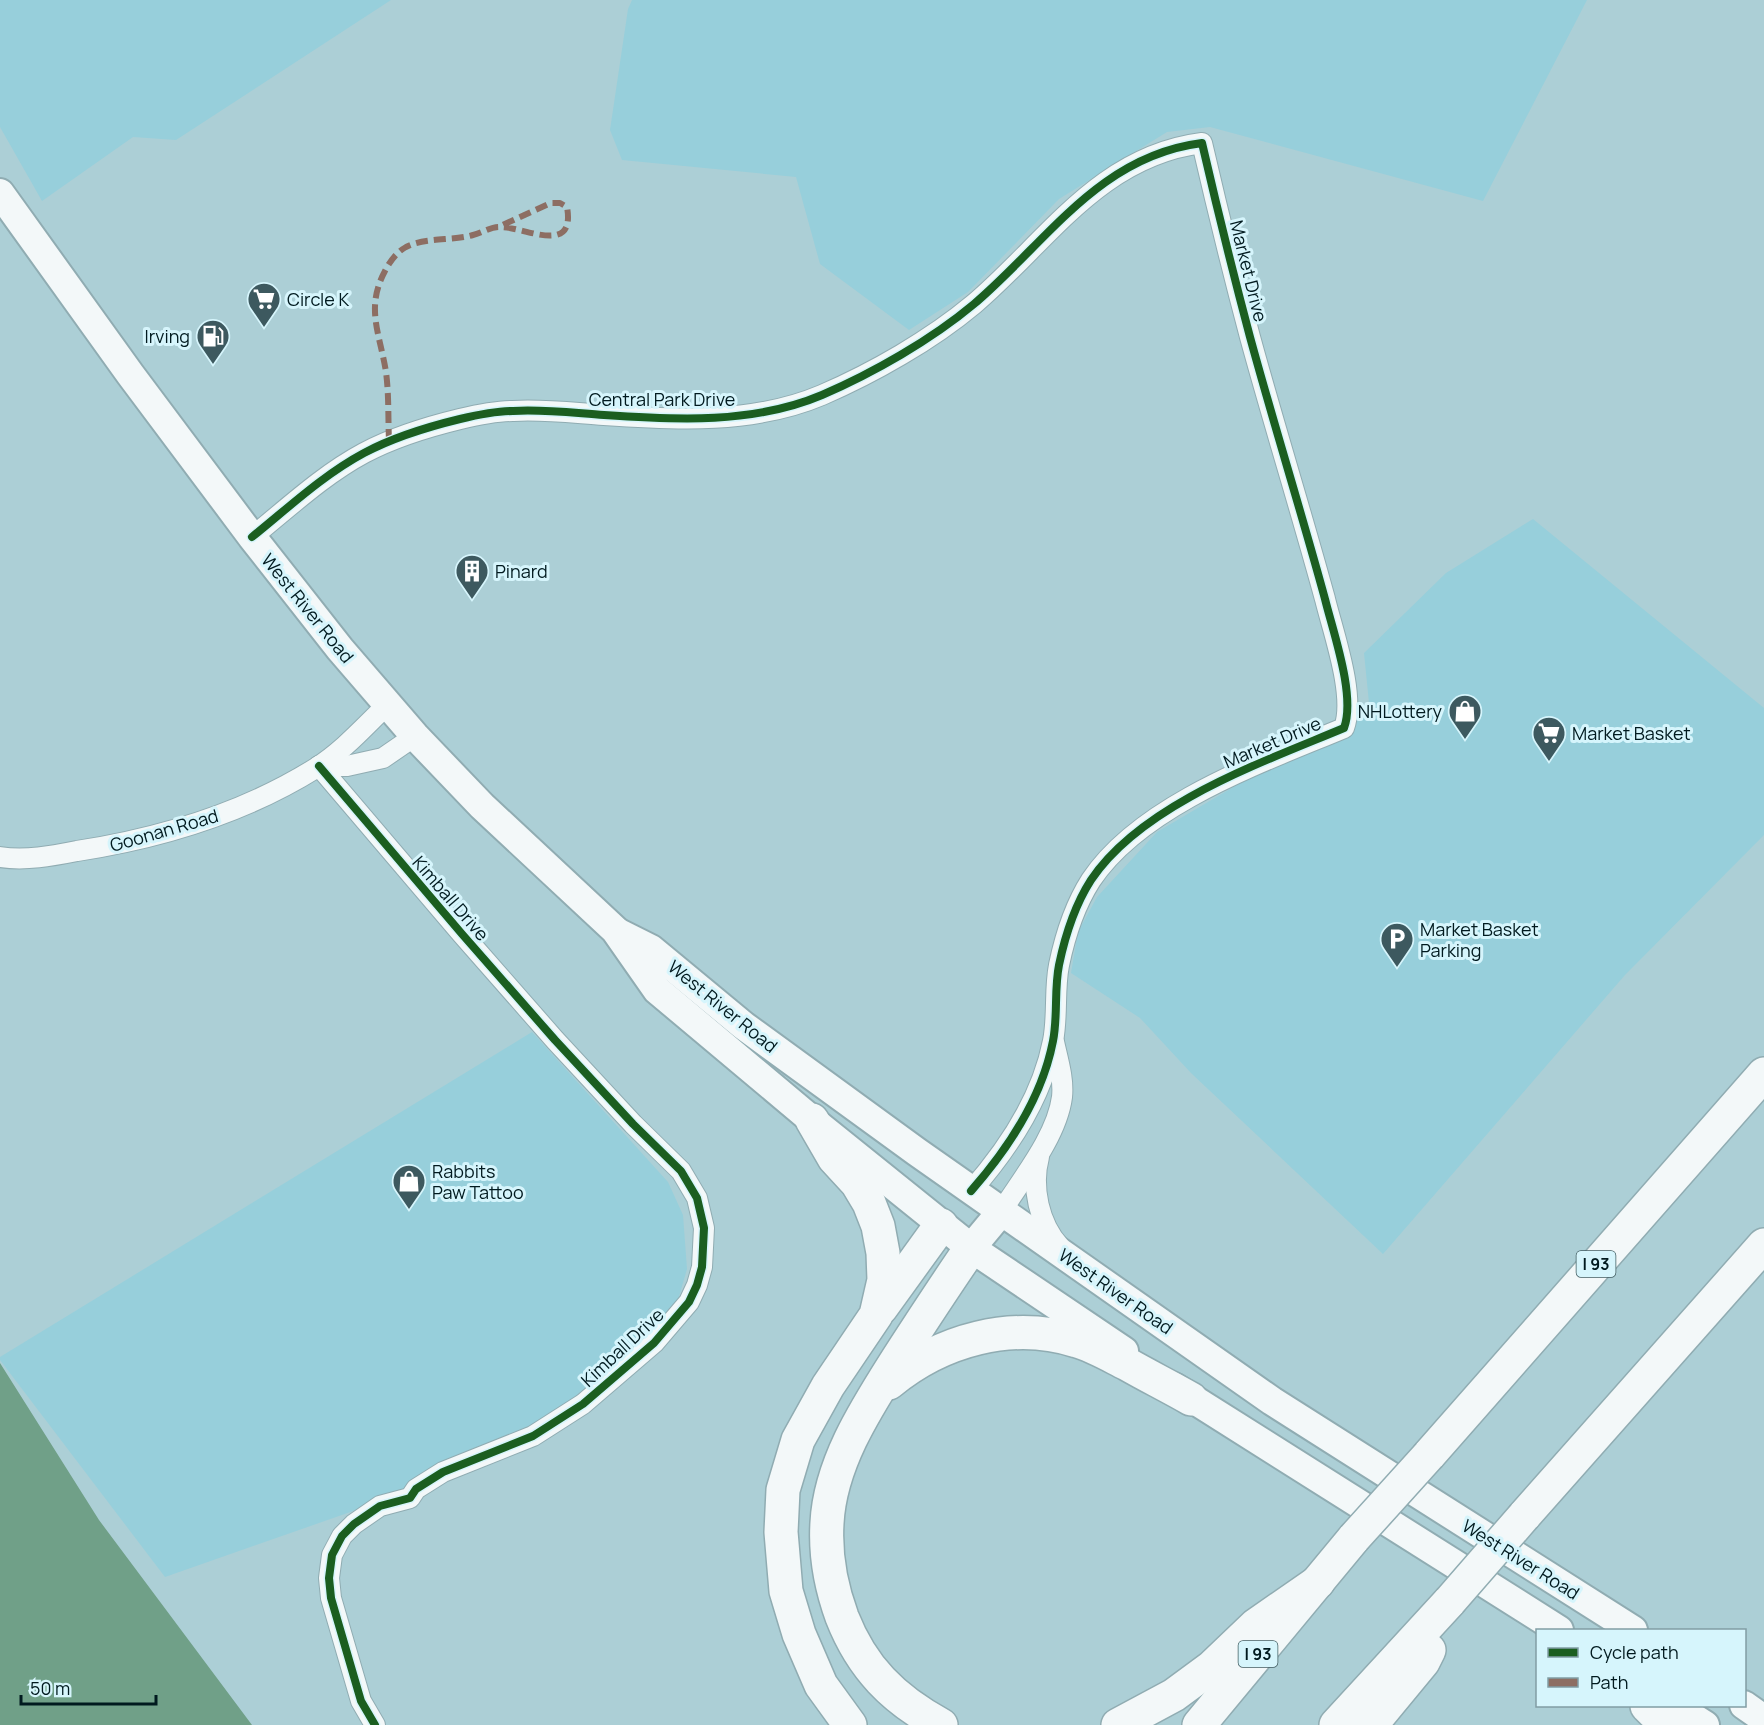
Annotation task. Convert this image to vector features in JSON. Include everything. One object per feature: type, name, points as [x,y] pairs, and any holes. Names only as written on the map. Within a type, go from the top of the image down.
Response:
[{"type":"highway","name":"I 93","points":[[1199,1725],[1354,1538],[1764,1074]]},
{"type":"highway","points":[[812,1120],[834,1158],[857,1183],[869,1203],[878,1226],[884,1253],[884,1280],[876,1315]]},
{"type":"highway","points":[[850,1725],[821,1685],[799,1634],[786,1591],[781,1532],[783,1490],[798,1440],[828,1386],[941,1225]]},
{"type":"highway","points":[[1336,1725],[1450,1601],[1764,1245]]},
{"type":"highway","points":[[941,1725],[915,1711],[894,1695],[875,1675],[847,1629],[830,1575],[827,1521],[839,1468],[851,1440],[876,1393],[971,1248]]},
{"type":"highway","points":[[876,1393],[924,1357],[986,1336],[1020,1332],[1052,1334],[1079,1341],[1191,1399]]},
{"type":"highway","points":[[1118,1725],[1181,1690],[1212,1667],[1256,1625],[1318,1582]]},
{"type":"highway","points":[[1371,1725],[1423,1662],[1450,1601]]},
{"type":"highway","points":[[1648,1707],[1666,1725]]},
{"type":"main road","name":"West River Road","points":[[0,193],[130,374],[318,622],[415,736],[482,806],[615,930],[657,990],[812,1120],[971,1248],[1104,1337],[1191,1399],[1557,1629]]},
{"type":"main road","name":"West River Road","points":[[615,930],[651,949],[744,1026],[971,1191],[1281,1407],[1631,1629]]},
{"type":"main road","points":[[941,1225],[971,1191]]},
{"type":"main road","points":[[971,1248],[1001,1212]]},
{"type":"main road","points":[[1746,1706],[1764,1719]]},
{"type":"main road","points":[[1677,1707],[1706,1725]]},
{"type":"street","name":"Central Park Drive","points":[[252,537],[313,488],[362,454],[389,441],[450,422],[510,411],[659,418],[735,416],[795,405],[823,395],[904,352],[962,313],[996,284],[1088,194],[1113,175],[1143,158],[1185,145],[1202,143]]},
{"type":"street","name":"Market Drive","points":[[1001,1212],[1053,1127],[1062,1098],[1062,1084],[1053,1040],[1055,987],[1064,944],[1081,898],[1092,879],[1107,861],[1137,833],[1184,801],[1248,768],[1344,728],[1348,711],[1343,669],[1250,336],[1202,143]]},
{"type":"street","name":"Goonan Road","points":[[0,857],[13,859],[50,856],[103,847],[159,835],[202,822],[247,804],[319,766],[388,704]]},
{"type":"street","name":"Goonan Road","points":[[319,766],[348,766],[383,758],[415,736]]},
{"type":"street","name":"Kimball Drive","points":[[319,766],[555,1040],[681,1171],[697,1198],[704,1228],[702,1268],[689,1302],[654,1342],[583,1404],[533,1436],[443,1472],[416,1489],[410,1498],[380,1506],[354,1524],[342,1536],[332,1555],[329,1578],[331,1598],[361,1701],[375,1725]]},
{"type":"street","name":"Market Drive","points":[[971,1191],[997,1161],[1021,1123],[1039,1086],[1053,1040]]},
{"type":"street","name":"Market Drive","points":[[1041,1149],[1036,1177],[1042,1215],[1046,1228],[1072,1260]]},
{"type":"shaded area","points":[[0,0],[391,0],[176,140],[133,137],[42,201],[0,127]]},
{"type":"shaded area","points":[[632,0],[1587,0],[1483,201],[1210,127],[1167,132],[1059,199],[968,292],[909,330],[820,264],[796,177],[622,160],[610,130],[628,9]]},
{"type":"shaded area","points":[[1533,519],[1764,708],[1764,835],[1625,975],[1383,1254],[1191,1073],[1140,1018],[1071,973],[1078,932],[1097,897],[1157,832],[1264,769],[1370,713],[1364,653],[1446,573]]},
{"type":"shaded area","points":[[532,1032],[668,1182],[683,1215],[687,1269],[676,1307],[556,1415],[416,1489],[165,1577],[0,1360],[0,1357]]},
{"type":"shaded area","points":[[0,1363],[99,1520],[252,1725],[0,1725]]},
{"type":"marked path","points":[[389,441],[387,381],[375,309],[379,284],[385,271],[400,251],[422,242],[465,237],[499,227],[556,235],[564,231],[568,222],[567,207],[560,203],[551,203],[498,227]]},
{"type":"cycle path","points":[[252,537],[292,503],[349,462],[387,442],[435,425],[506,411],[687,419],[714,418],[769,411],[822,395],[901,355],[957,317],[1001,280],[1051,229],[1104,183],[1133,165],[1166,151],[1202,143],[1250,337],[1338,646],[1345,682],[1347,715],[1344,728],[1242,771],[1172,807],[1113,853],[1091,880],[1075,910],[1061,954],[1053,1041],[1041,1083],[1022,1122],[998,1158],[971,1191]]},
{"type":"cycle path","points":[[319,766],[555,1040],[633,1124],[681,1171],[697,1198],[704,1228],[702,1267],[689,1302],[654,1343],[583,1404],[533,1436],[443,1472],[416,1489],[410,1498],[380,1506],[354,1524],[342,1536],[332,1555],[329,1578],[331,1598],[361,1701],[375,1725]]},
{"type":"place","name":"Circle K","points":[[264,328]]},
{"type":"place","name":"Irving","points":[[213,365]]},
{"type":"place","name":"Pinard","points":[[472,600]]},
{"type":"place","name":"NHLottery","points":[[1465,740]]},
{"type":"place","name":"Market Basket","points":[[1549,762]]},
{"type":"place","name":"Market Basket Parking","points":[[1397,968]]},
{"type":"place","name":"Rabbits Paw Tattoo","points":[[409,1210]]}]
